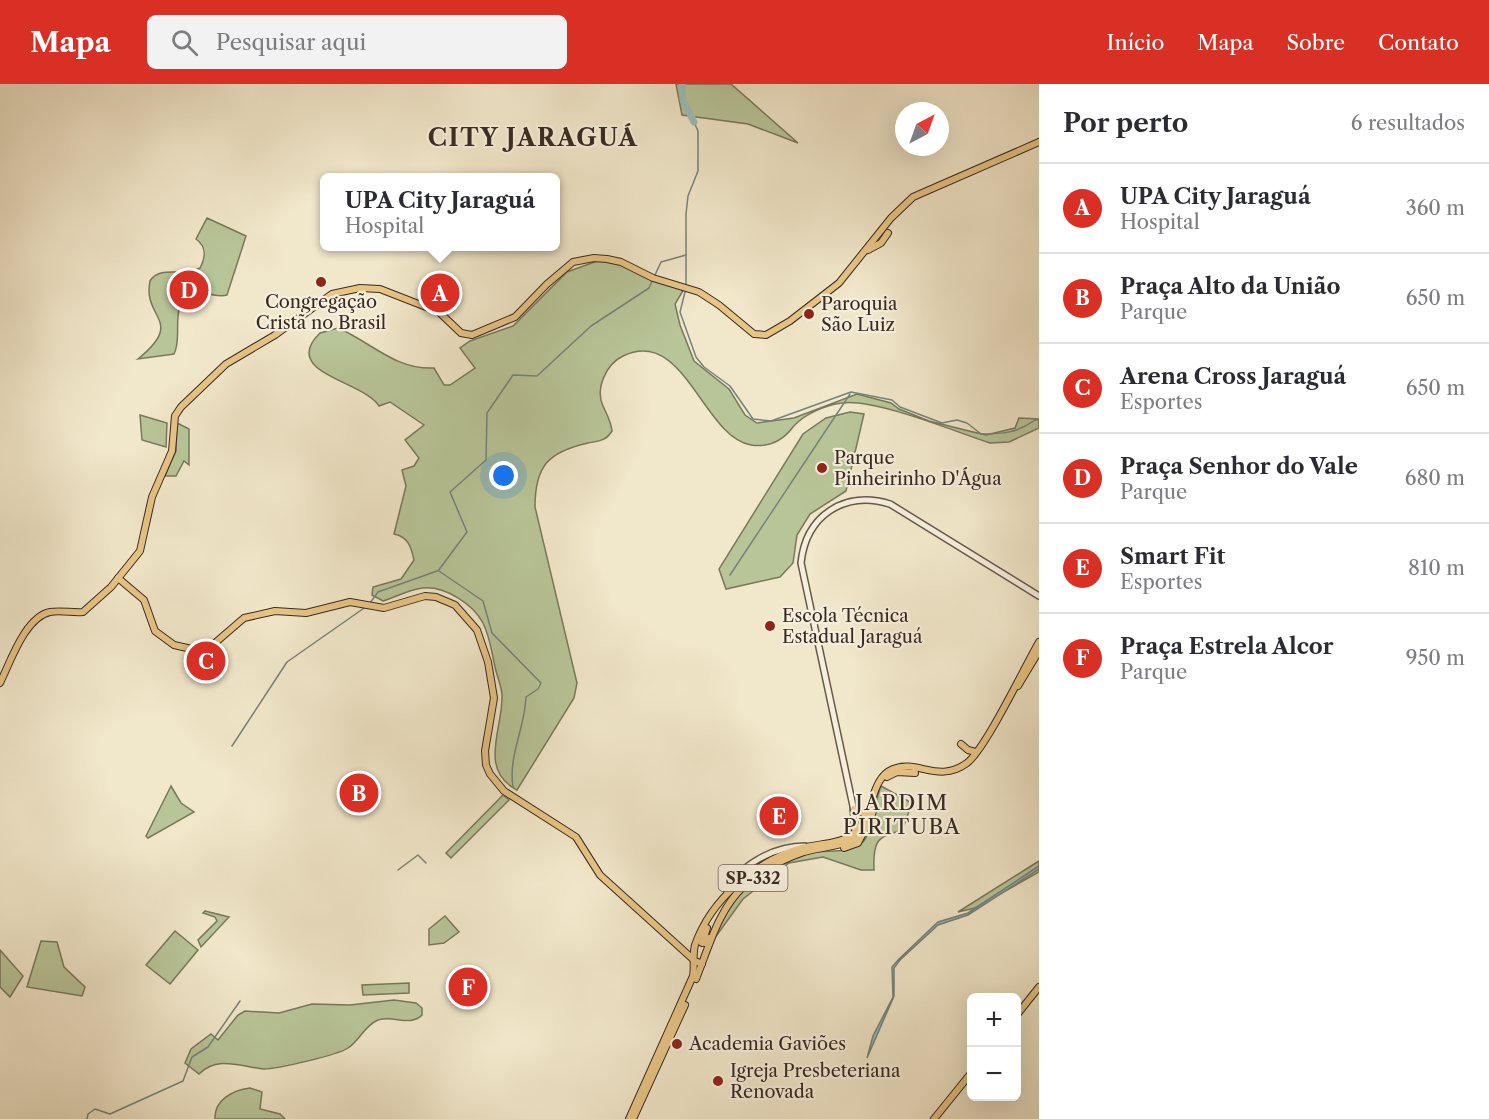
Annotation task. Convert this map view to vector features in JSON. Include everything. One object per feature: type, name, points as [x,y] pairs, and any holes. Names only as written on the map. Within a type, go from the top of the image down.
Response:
[{"type":"main road","points":[[0,683],[19,642],[39,618],[51,612],[78,612],[88,608],[101,592],[135,560],[143,543],[152,497],[170,460],[176,416],[181,407],[226,364],[275,335],[332,294],[360,288],[389,292],[439,312],[461,333],[468,335],[491,329],[515,317],[563,269],[581,260],[603,258],[621,262],[653,278],[686,287],[719,304],[754,334],[766,335],[790,321],[839,283],[891,218],[913,196],[1039,142]]},
{"type":"main road","points":[[867,250],[881,243],[888,233]]},
{"type":"main road","points":[[118,578],[144,600],[155,631],[174,645],[196,650],[208,649],[233,625],[254,615],[281,611],[306,613],[350,602],[379,608]]},
{"type":"main road","points":[[367,612],[431,596],[449,602],[466,614],[483,642],[493,687],[493,708],[485,751],[486,765],[490,774],[509,794],[576,837],[596,870],[693,959],[702,964]]},
{"type":"main road","name":"SP-332","points":[[633,1119],[721,918],[732,899],[758,875],[804,852],[835,847],[848,848],[858,843],[863,837],[863,827],[876,786],[887,772],[899,767],[936,773],[947,772],[966,763],[976,752],[1039,642]]},
{"type":"main road","name":"SP-332","points":[[629,1119],[693,976],[694,947],[713,913],[727,894],[744,878],[763,866],[810,846],[837,842],[863,827],[872,816],[880,785],[890,775],[901,772],[933,776],[949,775],[961,771],[975,760],[1039,651]]},
{"type":"main road","points":[[961,744],[968,750],[976,752]]},
{"type":"main road","points":[[854,808],[868,814]]},
{"type":"main road","points":[[638,908],[683,945],[706,952]]},
{"type":"main road","points":[[713,913],[703,943],[721,918]]},
{"type":"main road","points":[[1021,1011],[1039,987]]},
{"type":"main road","points":[[1021,1016],[1039,994]]},
{"type":"main road","points":[[934,1119],[967,1078]]},
{"type":"main road","points":[[938,1119],[967,1084]]},
{"type":"street","points":[[855,832],[854,808],[801,563],[806,538],[820,517],[829,509],[849,501],[876,499],[890,504],[1039,596]]},
{"type":"street","points":[[854,808],[863,827]]},
{"type":"green space","points":[[676,84],[731,84],[798,143],[748,124],[682,115]]},
{"type":"green space","points":[[207,218],[246,236],[227,295],[198,294],[186,299],[178,313],[178,338],[174,354],[138,359],[152,346],[159,336],[161,327],[149,294],[150,281],[160,273],[187,272],[200,268],[204,252],[202,245],[196,239]]},
{"type":"green space","points":[[600,260],[618,262],[684,289],[675,304],[680,325],[694,361],[729,389],[745,415],[757,423],[794,418],[857,394],[891,403],[899,409],[929,421],[986,435],[1015,428],[1019,418],[1039,419],[1039,428],[1009,442],[990,443],[894,411],[856,403],[842,403],[809,414],[776,442],[758,446],[751,445],[734,438],[719,424],[678,369],[662,356],[644,351],[623,356],[617,360],[607,371],[600,392],[612,431],[602,440],[574,447],[554,456],[546,463],[538,481],[535,507],[577,683],[574,698],[517,790],[505,781],[498,771],[495,759],[502,694],[487,634],[478,616],[458,598],[431,588],[413,590],[383,601],[372,595],[373,587],[401,579],[414,560],[408,543],[403,537],[394,534],[406,486],[402,470],[414,466],[419,458],[405,440],[424,425],[390,402],[379,406],[370,397],[328,375],[310,358],[310,347],[320,333],[338,328],[407,365],[434,368],[444,385],[450,385],[475,368],[460,348],[470,341],[513,326],[567,272]]},
{"type":"green space","name":"Parque Pinheirinho D'Água","points":[[850,412],[864,414],[846,491],[810,514],[797,535],[793,563],[780,577],[726,589],[719,569],[803,434],[826,418]]},
{"type":"green space","points":[[140,415],[167,423],[166,447],[142,440]]},
{"type":"green space","points":[[177,423],[189,429],[189,465],[184,461],[176,476],[165,476],[176,451]]},
{"type":"green space","points":[[171,786],[181,803],[194,812],[148,838],[146,836]]},
{"type":"green space","points":[[881,786],[912,803],[902,831],[886,835],[875,848],[874,870],[861,870],[823,857],[789,863],[743,899],[709,946],[730,907],[746,888],[757,880],[802,855],[851,849],[863,842],[869,831]]},
{"type":"green space","points":[[503,795],[509,800],[451,858],[446,853]]},
{"type":"green space","points":[[1039,861],[1039,872],[975,908],[958,912]]},
{"type":"green space","points":[[205,911],[229,917],[201,947],[198,940],[217,921],[215,917],[203,913]]},
{"type":"green space","points":[[445,916],[459,932],[444,943],[429,945],[429,929]]},
{"type":"green space","points":[[175,931],[198,950],[170,984],[146,965]]},
{"type":"green space","points":[[41,941],[57,942],[64,967],[85,987],[82,996],[27,987]]},
{"type":"green space","points":[[0,950],[23,976],[10,997],[0,987]]},
{"type":"green space","points":[[476,973],[485,985],[458,1005],[453,981]]},
{"type":"green space","points":[[409,983],[409,993],[363,995],[362,985]]},
{"type":"green space","points":[[394,1000],[416,1003],[422,1008],[422,1015],[407,1021],[378,1020],[342,1051],[294,1064],[264,1069],[230,1064],[214,1065],[199,1074],[185,1063],[191,1049],[211,1034],[218,1040],[238,1015],[245,1011],[279,1013],[312,1004],[350,1005]]},
{"type":"green space","points":[[250,1088],[262,1092],[260,1109],[280,1114],[285,1119],[215,1119],[221,1101],[237,1091]]},
{"type":"water","points":[[1039,866],[1039,869],[968,915],[938,925],[900,960],[894,968],[894,996],[867,1058],[873,1036],[893,997],[892,967],[899,959],[938,922],[968,913]]},
{"type":"waterway","points":[[682,84],[683,100],[694,122]]},
{"type":"waterway","points":[[686,287],[686,214],[688,196],[698,171],[698,131],[694,122]]},
{"type":"waterway","points":[[655,275],[661,262],[686,255]]},
{"type":"waterway","points":[[438,571],[467,532],[450,492],[486,460],[487,413],[513,375],[537,376],[591,326],[649,288],[652,281]]},
{"type":"waterway","points":[[685,292],[680,312],[696,357],[704,367],[730,386],[753,419],[771,421],[851,392],[892,400],[900,407],[942,423],[957,420],[967,423],[981,434],[1010,432],[1039,420]]},
{"type":"waterway","points":[[730,575],[850,394]]},
{"type":"waterway","points":[[370,603],[378,592],[437,571]]},
{"type":"waterway","points":[[439,571],[483,601],[492,633],[541,683],[538,689],[526,697],[513,764],[513,787]]},
{"type":"waterway","points":[[232,746],[287,662],[367,606]]},
{"type":"waterway","points":[[398,870],[418,855],[426,863]]},
{"type":"waterway","points":[[87,1119],[88,1114],[95,1109],[110,1114],[183,1081],[192,1057],[208,1047],[240,1001]]},
{"type":"place","name":"Congregação Cristã no Brasil","points":[[321,282]]},
{"type":"place","name":"Praça Senhor do Vale","points":[[189,290]]},
{"type":"place","name":"UPA City Jaraguá","points":[[440,293]]},
{"type":"place","name":"Paroquia São Luiz","points":[[809,314]]},
{"type":"place","name":"Parque Pinheirinho D'Água","points":[[822,468]]},
{"type":"place","name":"Escola Técnica Estadual Jaraguá","points":[[770,626]]},
{"type":"place","name":"Arena Cross Jaraguá","points":[[206,661]]},
{"type":"place","name":"Praça Alto da União","points":[[359,793]]},
{"type":"place","name":"Smart Fit","points":[[779,816]]},
{"type":"place","name":"Praça Estrela Alcor","points":[[468,987]]},
{"type":"place","name":"Academia Gaviões","points":[[677,1044]]},
{"type":"place","name":"Igreja Presbeteriana Renovada","points":[[718,1081]]},
{"type":"district","name":"CITY JARAGUÁ","points":[[533,137]]},
{"type":"district","name":"JARDIM PIRITUBA","points":[[902,814]]}]
